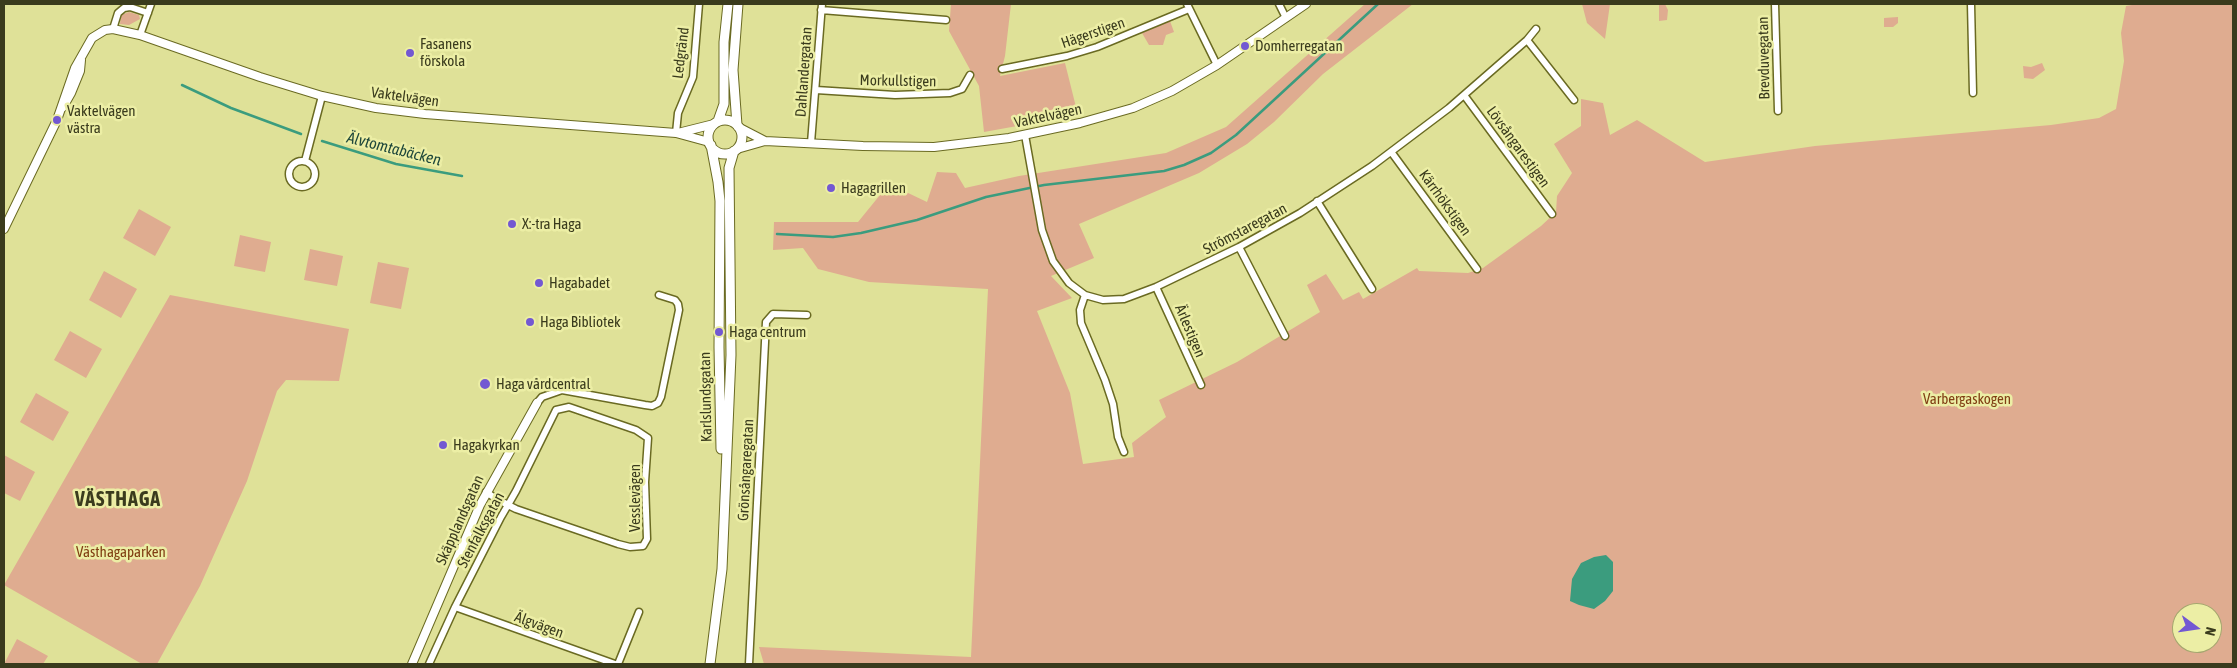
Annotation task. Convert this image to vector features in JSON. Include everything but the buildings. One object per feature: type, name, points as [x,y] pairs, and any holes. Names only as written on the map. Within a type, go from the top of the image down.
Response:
[{"type":"main road","points":[[728,4],[724,42],[724,104],[716,123],[708,134],[710,144],[722,153],[736,150],[742,140],[738,126],[733,70],[738,4]]},
{"type":"main road","points":[[716,123],[728,120],[738,126]]},
{"type":"main road","name":"Karlslundsgatan","points":[[710,144],[718,177],[720,201],[719,348],[723,529]]},
{"type":"main road","name":"Karlslundsgatan","points":[[710,664],[719,596],[723,529],[732,311],[729,168],[736,150]]},
{"type":"street","points":[[140,35],[151,4]]},
{"type":"street","name":"Ledgränd","points":[[676,133],[678,113],[693,77],[699,4]]},
{"type":"street","points":[[1279,4],[1286,18]]},
{"type":"street","name":"Vaktelvägen","points":[[736,150],[765,141],[917,148],[1025,135],[1096,119],[1133,108],[1172,91],[1217,65],[1306,4]]},
{"type":"street","name":"Brevduvegatan","points":[[1776,4],[1778,111]]},
{"type":"street","points":[[1971,4],[1973,93]]},
{"type":"street","points":[[1188,6],[1217,65]]},
{"type":"street","name":"Hägerstigen","points":[[1002,69],[1067,56],[1097,47],[1188,6]]},
{"type":"street","points":[[4,229],[61,109],[63,96],[87,44],[98,33],[113,30],[118,13],[124,8],[130,7],[148,13]]},
{"type":"street","points":[[821,7],[946,20]]},
{"type":"street","name":"Dahlandergatan","points":[[811,143],[821,7]]},
{"type":"street","name":"Strömstaregatan","points":[[1085,295],[1094,298],[1124,299],[1156,287],[1239,247],[1317,201],[1392,152],[1464,95],[1527,40],[1536,29]]},
{"type":"street","name":"Vaktelvägen","points":[[113,30],[140,35],[260,77],[322,96],[376,108],[425,114],[676,133],[710,144]]},
{"type":"street","points":[[1527,40],[1574,100]]},
{"type":"street","name":"Morkullstigen","points":[[816,90],[882,95],[950,93],[962,89],[970,75]]},
{"type":"street","name":"Lövsångarestigen","points":[[1464,95],[1552,214]]},
{"type":"street","points":[[305,161],[322,96]]},
{"type":"street","name":"Vaktelvägen","points":[[676,133],[716,123]]},
{"type":"street","name":"Vaktelvägen","points":[[738,126],[765,141]]},
{"type":"street","points":[[1025,135],[1042,230],[1054,261],[1069,283],[1085,295],[1080,310],[1081,323],[1105,380],[1113,404],[1118,437],[1124,452]]},
{"type":"street","name":"Kärrhökstigen","points":[[1392,152],[1477,269]]},
{"type":"street","points":[[305,161],[314,167],[313,182],[308,186],[294,184],[288,174],[289,168],[293,163],[305,161]]},
{"type":"street","points":[[1317,201],[1372,289]]},
{"type":"street","points":[[1239,247],[1285,336]]},
{"type":"street","name":"Ärlestigen","points":[[1156,287],[1201,385]]},
{"type":"street","name":"Skäpplandsgatan","points":[[412,664],[486,492],[542,396],[562,390],[652,406],[658,403],[679,310],[675,300],[659,295]]},
{"type":"street","name":"Grönsångaregatan","points":[[749,664],[766,322],[774,314],[807,316]]},
{"type":"street","name":"Vesslevägen","points":[[486,492],[508,505],[624,546],[637,547],[646,543],[648,438],[636,430],[569,407],[557,409]]},
{"type":"street","name":"Stenfalksgatan","points":[[429,664],[455,607],[557,409]]},
{"type":"street","name":"Älgvägen","points":[[455,607],[617,664]]},
{"type":"street","points":[[617,664],[639,612]]},
{"type":"green space","points":[[951,4],[1011,4],[1005,56],[1000,76],[1065,63],[1078,115],[984,132],[979,86],[949,31]]},
{"type":"green space","name":"Varbergaskogen","points":[[1365,4],[1413,4],[1323,74],[1274,122],[1247,144],[1199,173],[1079,224],[1094,258],[1051,276],[1072,298],[1037,311],[1070,393],[1083,464],[1134,457],[1132,443],[1166,417],[1159,400],[1237,362],[1320,312],[1307,285],[1326,274],[1343,300],[1359,292],[1363,299],[1417,268],[1419,271],[1468,273],[1483,268],[1541,226],[1556,212],[1557,196],[1572,173],[1554,144],[1581,126],[1581,99],[1603,103],[1610,135],[1637,120],[1705,162],[1815,146],[2051,125],[2099,118],[2116,109],[2124,61],[2121,33],[2126,6],[2138,4],[2233,4],[2233,664],[764,664],[759,647],[971,657],[988,289],[869,282],[818,269],[803,248],[773,250],[774,222],[858,222],[880,195],[906,192],[927,202],[937,172],[956,173],[965,188],[1019,176],[1166,153],[1226,127]]},
{"type":"green space","points":[[1582,4],[1610,4],[1605,39],[1587,23]]},
{"type":"green space","points":[[1659,4],[1665,4],[1668,10],[1667,20],[1659,21]]},
{"type":"green space","points":[[129,12],[139,15],[140,19],[129,25],[120,24],[121,15]]},
{"type":"green space","points":[[1898,17],[1898,23],[1893,27],[1884,27],[1884,18]]},
{"type":"green space","points":[[1170,21],[1174,32],[1166,35],[1163,45],[1149,45],[1142,33]]},
{"type":"green space","points":[[2042,63],[2045,70],[2033,79],[2024,78],[2023,66],[2031,67]]},
{"type":"green space","points":[[139,209],[171,227],[155,256],[123,238]]},
{"type":"green space","points":[[240,235],[271,242],[265,272],[234,266]]},
{"type":"green space","points":[[310,249],[343,256],[337,286],[304,280]]},
{"type":"green space","points":[[378,262],[409,268],[401,309],[370,303]]},
{"type":"green space","points":[[104,271],[137,289],[121,318],[89,300]]},
{"type":"green space","name":"Västhagaparken","points":[[170,295],[349,329],[339,381],[286,380],[277,391],[247,481],[200,586],[157,664],[142,664],[4,585]]},
{"type":"green space","points":[[70,331],[102,349],[86,378],[54,360]]},
{"type":"green space","points":[[36,393],[69,412],[53,441],[20,422]]},
{"type":"green space","points":[[4,455],[35,472],[20,501],[4,493]]},
{"type":"green space","points":[[17,639],[48,656],[43,664],[4,664]]},
{"type":"shaded area","points":[[1606,555],[1613,562],[1613,591],[1605,601],[1594,609],[1570,601],[1572,579],[1581,563],[1594,557]]},
{"type":"waterway","points":[[777,234],[833,237],[861,233],[917,220],[986,197],[1044,185],[1164,171],[1184,165],[1211,153],[1236,135],[1378,4]]},
{"type":"waterway","name":"Älvtomtabäcken","points":[[182,85],[231,108],[301,134]]},
{"type":"waterway","name":"Älvtomtabäcken","points":[[322,141],[396,164],[462,176]]},
{"type":"place","name":"Domherregatan","points":[[1245,46]]},
{"type":"place","name":"Fasanens förskola","points":[[410,53]]},
{"type":"place","name":"Vaktelvägen västra","points":[[57,120]]},
{"type":"place","name":"Hagagrillen","points":[[831,188]]},
{"type":"place","name":"X:-tra Haga","points":[[512,224]]},
{"type":"place","name":"Hagabadet","points":[[539,283]]},
{"type":"place","name":"Haga Bibliotek","points":[[530,322]]},
{"type":"place","name":"Haga centrum","points":[[719,332]]},
{"type":"place","name":"Haga vårdcentral","points":[[485,384]]},
{"type":"place","name":"Hagakyrkan","points":[[443,445]]},
{"type":"district","name":"VÄSTHAGA","points":[[118,500]]}]
